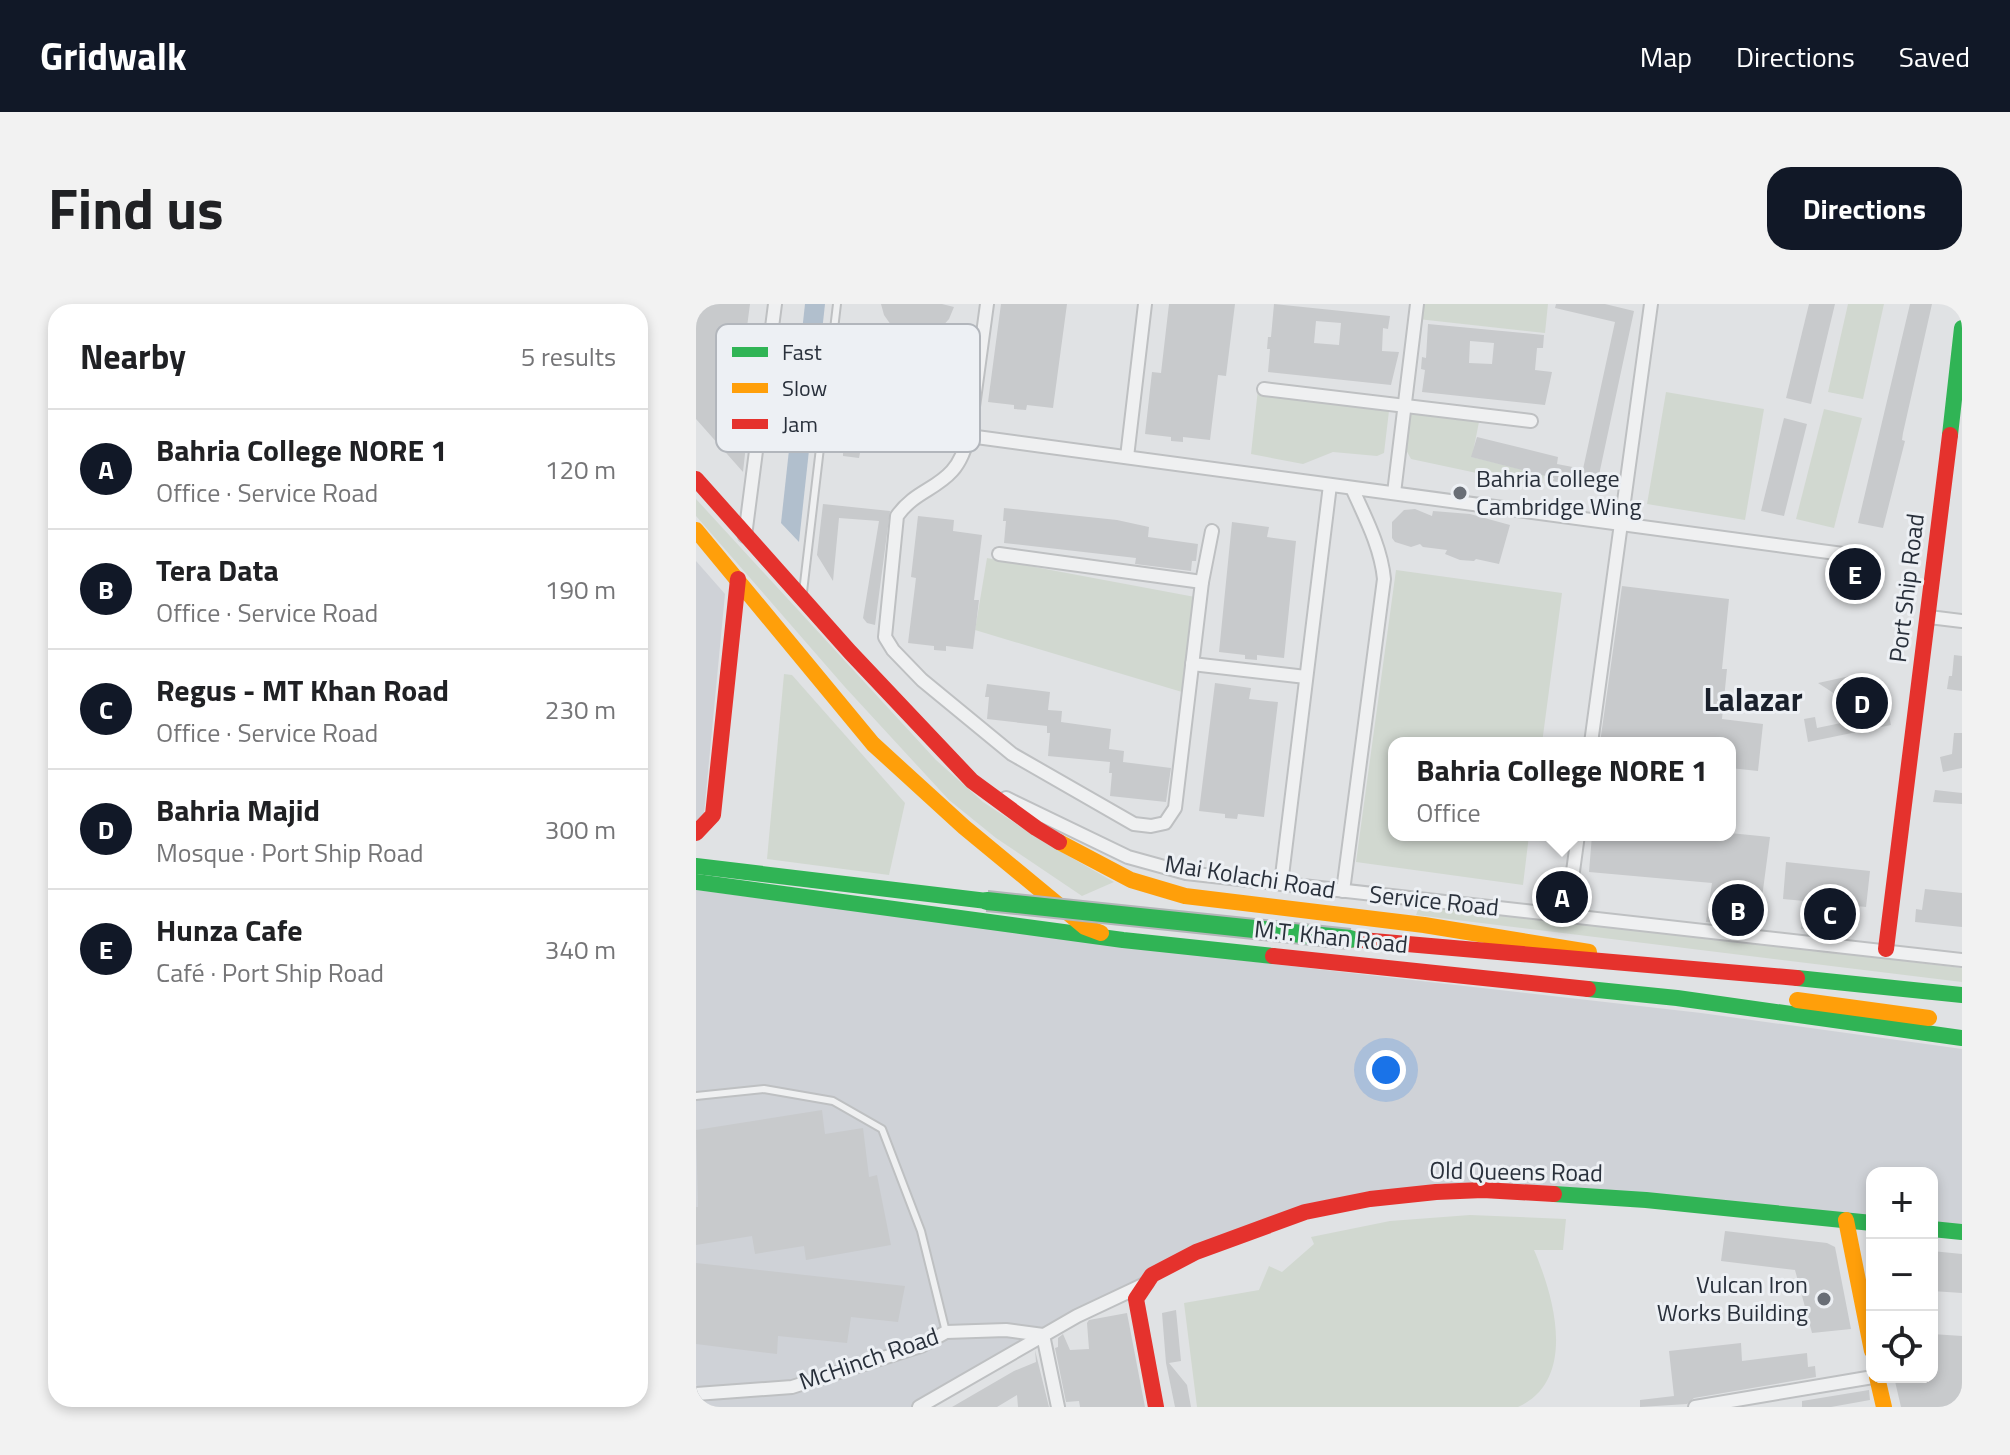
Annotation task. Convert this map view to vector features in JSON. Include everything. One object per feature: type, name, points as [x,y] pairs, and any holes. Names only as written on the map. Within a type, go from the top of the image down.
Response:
[{"type":"main road","name":"Port Ship Road","points":[[1886,949],[1955,435],[1962,328]]},
{"type":"main road","name":"Mai Kolachi Road","points":[[696,479],[850,652],[972,781],[1036,828],[1131,880],[1185,896],[1397,921],[1668,965]]},
{"type":"main road","points":[[696,530],[873,744],[919,789],[1085,927],[1123,940]]},
{"type":"main road","points":[[696,833],[713,815],[738,579]]},
{"type":"main road","name":"M.T. Khan Road","points":[[696,866],[717,876],[809,897],[1123,940],[1694,1001],[1962,1038]]},
{"type":"main road","name":"M.T. Khan Road","points":[[696,882],[717,876],[1350,939],[1595,962],[1668,965],[1962,995]]},
{"type":"main road","points":[[1875,987],[1962,1004]]},
{"type":"main road","points":[[1694,1001],[1794,1000],[1962,1023]]},
{"type":"main road","name":"Old Queens Road","points":[[1142,1291],[1152,1275],[1196,1252],[1305,1212],[1370,1199],[1436,1192],[1483,1190],[1655,1201],[1866,1222]]},
{"type":"main road","points":[[1846,1220],[1866,1321]]},
{"type":"main road","points":[[1938,1230],[1962,1232]]},
{"type":"main road","points":[[1142,1291],[1156,1407]]},
{"type":"main road","points":[[1877,1383],[1884,1407]]},
{"type":"street","points":[[772,324],[775,304]]},
{"type":"street","points":[[980,355],[987,304]]},
{"type":"street","points":[[1127,457],[1145,304]]},
{"type":"street","points":[[1394,493],[1417,304]]},
{"type":"street","points":[[1592,737],[1651,304]]},
{"type":"street","points":[[1264,389],[1531,421]]},
{"type":"street","points":[[980,437],[1858,556]]},
{"type":"street","points":[[745,536],[756,452]]},
{"type":"street","points":[[964,452],[952,472],[907,502],[897,516],[885,637],[893,650],[922,680],[1012,754],[1134,824],[1151,826],[1165,823],[1175,808],[1202,582],[1212,531]]},
{"type":"street","points":[[1281,884],[1330,485]]},
{"type":"street","points":[[1343,891],[1384,579],[1375,541],[1352,488]]},
{"type":"street","points":[[999,554],[1202,582]]},
{"type":"street","points":[[1929,617],[1962,621]]},
{"type":"street","points":[[1192,664],[1306,677]]},
{"type":"street","name":"Service Road","points":[[972,781],[1128,857],[1186,873],[1886,949],[1962,960]]},
{"type":"street","points":[[1567,915],[1577,841]]},
{"type":"street","points":[[1397,921],[1399,897]]},
{"type":"street","points":[[919,1407],[1077,1316],[1142,1291]]},
{"type":"street","name":"McHinch Road","points":[[696,1394],[792,1387],[921,1346],[946,1332],[1006,1330],[1043,1335]]},
{"type":"street","points":[[1043,1335],[1058,1407]]},
{"type":"street","points":[[1695,1407],[1866,1378]]},
{"type":"lane","points":[[835,324],[837,304]]},
{"type":"lane","points":[[802,596],[819,452]]},
{"type":"lane","points":[[696,1096],[764,1089],[778,1091],[833,1101],[882,1129],[921,1231],[946,1332]]},
{"type":"shaded area","points":[[1420,304],[1548,304],[1545,333],[1418,319]]},
{"type":"shaded area","points":[[1848,304],[1884,304],[1863,399],[1828,392]]},
{"type":"shaded area","points":[[1258,389],[1387,407],[1384,453],[1377,456],[1333,452],[1303,464],[1251,454]]},
{"type":"shaded area","points":[[1666,392],[1764,409],[1745,520],[1647,504]]},
{"type":"shaded area","points":[[1824,409],[1862,418],[1834,528],[1796,519]]},
{"type":"shaded area","points":[[1409,413],[1479,422],[1472,457],[1544,475],[1542,487],[1411,459],[1405,448]]},
{"type":"shaded area","points":[[696,499],[936,760],[983,802],[1114,882],[1082,896],[996,838],[949,800],[844,686],[696,516]]},
{"type":"shaded area","points":[[987,558],[1195,597],[1182,692],[975,630]]},
{"type":"shaded area","points":[[696,561],[725,594],[704,814],[696,824]]},
{"type":"shaded area","points":[[1396,570],[1562,593],[1543,737],[1388,737],[1388,841],[1528,841],[1523,885],[1356,862]]},
{"type":"shaded area","points":[[784,674],[792,675],[905,803],[889,875],[767,859]]},
{"type":"shaded area","points":[[696,890],[1247,961],[1701,1013],[1962,1049],[1962,1228],[1938,1226],[1938,1167],[1866,1167],[1866,1220],[1483,1190],[1370,1199],[1196,1252],[920,1407],[696,1407]]},
{"type":"shaded area","points":[[1420,904],[1962,968],[1962,982],[1416,915]]},
{"type":"shaded area","points":[[1470,1215],[1566,1219],[1563,1250],[1534,1250],[1554,1313],[1556,1336],[1555,1358],[1549,1378],[1537,1394],[1518,1407],[1197,1407],[1184,1303],[1259,1290],[1269,1266],[1282,1272],[1314,1244],[1311,1237],[1390,1221]]},
{"type":"water","points":[[805,304],[825,304],[823,324],[803,324]]},
{"type":"water","points":[[789,452],[809,452],[799,542],[781,523]]},
{"type":"building","points":[[696,304],[750,304],[747,324],[716,324],[716,442],[696,419]]},
{"type":"building","points":[[881,304],[942,304],[954,307],[944,324],[890,324]]},
{"type":"building","points":[[1001,304],[1067,304],[1053,408],[1027,405],[1026,410],[1014,409],[1014,405],[988,402]]},
{"type":"building","points":[[1169,304],[1235,304],[1226,376],[1218,375],[1210,440],[1183,437],[1183,442],[1171,441],[1171,437],[1145,434],[1152,372],[1161,373]]},
{"type":"building","points":[[1274,304],[1390,316],[1388,329],[1383,328],[1382,351],[1399,352],[1391,385],[1268,372],[1268,337],[1271,337]],"holes":[[[1316,321],[1341,323],[1339,345],[1314,343]]]},
{"type":"building","points":[[1556,304],[1605,304],[1634,311],[1596,489],[1553,481],[1554,478],[1471,457],[1477,437],[1558,457],[1557,464],[1583,469],[1615,322],[1555,308]]},
{"type":"building","points":[[1809,304],[1835,304],[1811,404],[1786,398]]},
{"type":"building","points":[[1910,304],[1932,304],[1903,433],[1902,440],[1905,441],[1883,528],[1858,523]]},
{"type":"building","points":[[1428,324],[1544,335],[1543,348],[1537,348],[1535,370],[1552,372],[1545,405],[1422,392],[1425,370],[1421,369],[1422,357],[1426,358]],"holes":[[[1470,341],[1494,343],[1492,364],[1469,363]]]},
{"type":"building","points":[[1784,418],[1807,424],[1784,516],[1761,511]]},
{"type":"building","points":[[725,452],[745,452],[743,472]]},
{"type":"building","points":[[843,452],[860,452],[859,458],[843,456]]},
{"type":"building","points":[[823,504],[890,511],[875,625],[863,618],[879,521],[839,518],[833,581],[817,555]]},
{"type":"building","points":[[1004,508],[1117,520],[1149,527],[1148,537],[1198,544],[1196,561],[1192,561],[1191,571],[1135,564],[1136,558],[1004,543]]},
{"type":"building","points":[[1415,509],[1432,516],[1433,511],[1470,514],[1510,525],[1499,564],[1476,559],[1460,560],[1445,554],[1447,550],[1420,544],[1411,547],[1395,542],[1392,522],[1404,510]]},
{"type":"building","points":[[918,516],[954,520],[953,531],[982,535],[974,600],[979,600],[973,649],[946,646],[946,651],[934,650],[934,646],[908,643],[916,578],[911,577]]},
{"type":"building","points":[[1232,522],[1269,527],[1267,537],[1296,541],[1284,658],[1257,655],[1257,660],[1245,659],[1245,655],[1219,652]]},
{"type":"building","points":[[1622,586],[1729,599],[1722,669],[1727,669],[1722,719],[1763,724],[1758,771],[1736,769],[1736,737],[1601,737]]},
{"type":"building","points":[[1954,655],[1962,656],[1962,691],[1947,689]]},
{"type":"building","points":[[1850,676],[1852,686],[1882,680],[1891,725],[1808,742],[1804,719],[1815,717],[1817,728],[1841,723],[1835,694],[1818,683]]},
{"type":"building","points":[[1215,683],[1251,688],[1249,699],[1278,702],[1264,817],[1238,814],[1237,819],[1225,818],[1225,814],[1199,811]]},
{"type":"building","points":[[987,684],[1050,692],[1048,710],[1062,711],[1061,722],[1111,729],[1109,749],[1124,751],[1123,762],[1171,768],[1166,802],[1110,796],[1110,762],[1048,756],[1050,733],[1047,733],[1047,726],[987,719]]},
{"type":"building","points":[[1954,733],[1962,733],[1962,768],[1943,772],[1940,757],[1952,754]]},
{"type":"building","points":[[1935,790],[1962,793],[1962,804],[1933,802]]},
{"type":"building","points":[[1736,834],[1770,837],[1758,928],[1706,922],[1712,883],[1589,872],[1592,841],[1736,841]]},
{"type":"building","points":[[1786,862],[1870,871],[1866,907],[1838,904],[1835,932],[1801,929],[1804,901],[1783,899]]},
{"type":"building","points":[[1925,889],[1962,893],[1962,927],[1915,922],[1916,909],[1922,910]]},
{"type":"building","points":[[822,1110],[825,1134],[863,1128],[869,1177],[877,1175],[891,1245],[806,1260],[804,1246],[755,1254],[752,1236],[696,1245],[696,1130]]},
{"type":"building","name":"Vulcan Iron Works Building","points":[[1725,1231],[1827,1243],[1835,1247],[1851,1329],[1812,1333],[1795,1270],[1721,1261]]},
{"type":"building","points":[[1938,1252],[1962,1254],[1962,1293],[1938,1291]]},
{"type":"building","points":[[696,1263],[905,1286],[898,1322],[851,1317],[847,1343],[778,1336],[777,1354],[696,1344]]},
{"type":"building","points":[[1176,1310],[1181,1361],[1169,1363],[1187,1385],[1191,1407],[1175,1407],[1166,1363],[1162,1313]]},
{"type":"building","points":[[1127,1313],[1145,1407],[1080,1407],[1079,1401],[1066,1402],[1055,1348],[1058,1347],[1058,1338],[1063,1334],[1070,1350],[1089,1349],[1089,1320]]},
{"type":"building","points":[[1938,1334],[1962,1336],[1962,1407],[1901,1407],[1895,1383],[1938,1383]]},
{"type":"building","points":[[1741,1343],[1742,1361],[1807,1353],[1808,1367],[1815,1366],[1816,1377],[1694,1398],[1687,1404],[1640,1407],[1640,1400],[1674,1396],[1669,1351]]},
{"type":"building","points":[[1035,1350],[1049,1407],[1018,1407],[1017,1395],[997,1407],[952,1407],[1014,1371],[1036,1362]]},
{"type":"building","points":[[1869,1390],[1870,1400],[1831,1407],[1802,1407],[1802,1401]]},
{"type":"traffic: fast","points":[[1950,435],[1962,328]]},
{"type":"traffic: fast","points":[[696,866],[987,901]]},
{"type":"traffic: fast","points":[[696,882],[1123,940],[1273,956]]},
{"type":"traffic: fast","points":[[987,901],[1350,939]]},
{"type":"traffic: fast","points":[[1797,978],[1962,995]]},
{"type":"traffic: fast","points":[[1588,989],[1677,998],[1962,1038]]},
{"type":"traffic: fast","points":[[1554,1194],[1866,1222]]},
{"type":"traffic: fast","points":[[1938,1230],[1962,1232]]},
{"type":"traffic: slow","points":[[696,530],[873,744],[964,827],[1085,927],[1101,933]]},
{"type":"traffic: slow","points":[[1059,842],[1131,880],[1185,896],[1424,925],[1589,952]]},
{"type":"traffic: slow","points":[[1797,1000],[1929,1018]]},
{"type":"traffic: slow","points":[[1846,1220],[1866,1321]]},
{"type":"traffic: slow","points":[[1878,1383],[1884,1407]]},
{"type":"traffic: jam","points":[[1886,949],[1950,435]]},
{"type":"traffic: jam","points":[[696,479],[850,652],[972,781],[1059,842]]},
{"type":"traffic: jam","points":[[696,833],[713,815],[738,579]]},
{"type":"traffic: jam","points":[[1350,939],[1797,978]]},
{"type":"traffic: jam","points":[[1273,956],[1588,989]]},
{"type":"traffic: jam","points":[[1156,1407],[1136,1299],[1152,1275],[1196,1252],[1305,1212],[1370,1199],[1436,1192],[1483,1190],[1554,1194]]},
{"type":"place","name":"Bahria College Cambridge Wing","points":[[1460,493]]},
{"type":"place","name":"Hunza Cafe","points":[[1855,574]]},
{"type":"place","name":"Bahria Majid","points":[[1862,703]]},
{"type":"place","name":"Bahria College NORE 1","points":[[1562,897]]},
{"type":"place","name":"Tera Data","points":[[1738,910]]},
{"type":"place","name":"Regus - MT Khan Road","points":[[1830,914]]},
{"type":"place","name":"Vulcan Iron Works Building","points":[[1824,1299]]},
{"type":"district","name":"Lalazar","points":[[1753,700]]}]
